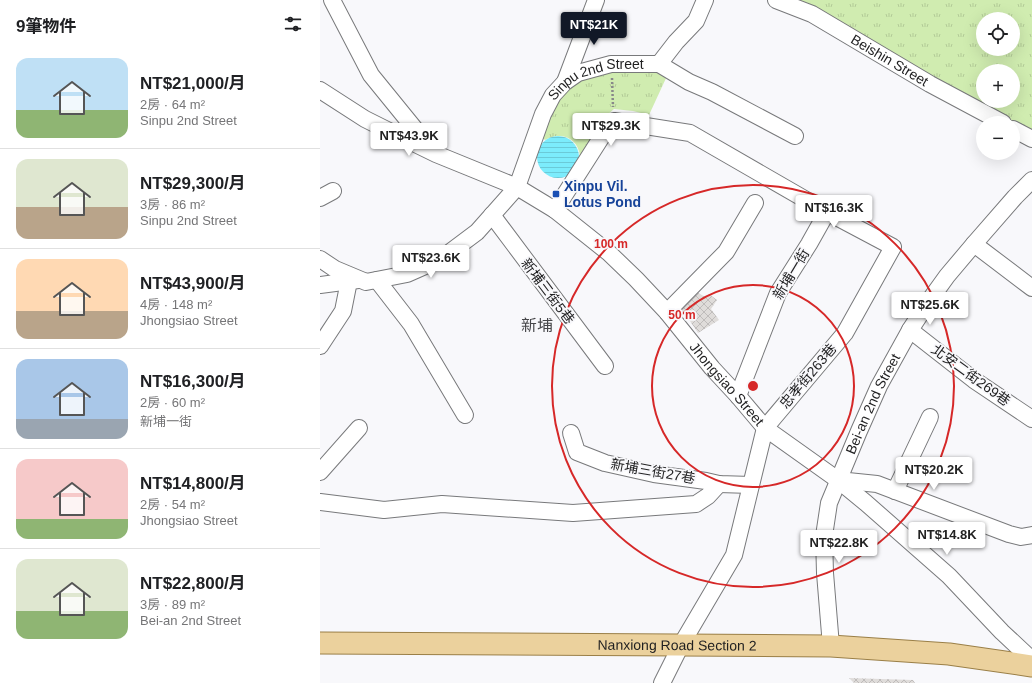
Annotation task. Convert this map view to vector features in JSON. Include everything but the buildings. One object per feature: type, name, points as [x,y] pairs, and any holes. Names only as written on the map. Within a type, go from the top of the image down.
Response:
[{"type":"main road","name":"Nanxiong Road Section 2","points":[[320,643],[831,646],[949,654],[1032,666]]},
{"type":"street","points":[[332,0],[371,75],[436,154]]},
{"type":"street","points":[[565,82],[596,0]]},
{"type":"street","name":"Sinpu 2nd Street","points":[[517,187],[543,114],[553,95],[565,82],[578,73],[611,64],[659,64],[676,42],[696,21],[705,0]]},
{"type":"street","name":"Beishin Street","points":[[776,0],[812,14],[930,84],[990,116]]},
{"type":"street","points":[[659,64],[689,82],[712,92],[795,136]]},
{"type":"street","name":"Jhongsiao Street","points":[[320,90],[365,119],[436,154],[517,187],[554,210],[609,253],[667,312],[712,368],[765,428],[838,480],[948,576],[1002,632],[1032,660]]},
{"type":"street","points":[[554,210],[608,127],[614,121],[690,133],[827,212]]},
{"type":"street","points":[[1020,132],[1032,139]]},
{"type":"street","name":"Bei-an 2nd Street","points":[[831,646],[825,573],[824,536],[829,503],[838,480],[879,386],[910,330],[947,276],[1015,197],[1032,180]]},
{"type":"street","points":[[320,285],[354,280],[366,282],[407,274],[441,260],[477,232],[517,187]]},
{"type":"street","points":[[667,312],[726,252],[755,203]]},
{"type":"street","name":"新埔一街","points":[[738,396],[778,293],[827,212]]},
{"type":"street","name":"忠孝街263巷","points":[[662,683],[680,645],[734,554],[765,428],[845,333],[893,247],[827,212]]},
{"type":"street","name":"新埔三街5巷","points":[[492,215],[605,366]]},
{"type":"street","points":[[974,244],[1032,288]]},
{"type":"street","points":[[320,259],[354,280]]},
{"type":"street","points":[[320,346],[343,311],[354,280]]},
{"type":"street","points":[[377,280],[411,324],[465,415]]},
{"type":"street","name":"北安二街269巷","points":[[910,330],[974,380],[1032,419]]},
{"type":"street","points":[[895,491],[930,416]]},
{"type":"street","points":[[320,472],[358,428]]},
{"type":"street","name":"新埔三街27巷","points":[[571,433],[577,452],[604,463],[654,474],[706,480],[719,484],[751,485]]},
{"type":"street","points":[[838,480],[876,484],[1008,534],[1021,537],[1032,535]]},
{"type":"street","points":[[320,502],[384,510],[442,504],[573,513],[696,504],[708,496],[719,484]]},
{"type":"path","points":[[611,64],[614,121]]},
{"type":"green space","points":[[799,0],[1032,0],[1032,134],[1020,127],[1020,116],[999,116],[984,108],[1020,108],[1020,64],[976,64],[976,103],[796,5]]},
{"type":"green space","points":[[650,71],[667,76],[649,115],[633,111],[614,109],[606,116],[582,157],[580,156],[576,145],[568,138],[557,136],[545,140],[538,134],[558,95],[579,79],[609,72]]},
{"type":"water","points":[[554,136],[562,136],[570,139],[576,145],[579,157],[576,169],[570,175],[562,178],[554,178],[546,175],[540,169],[537,161],[537,153],[540,145],[546,139]]},
{"type":"place","name":"Xinpu Vil. Lotus Pond","points":[[556,194]]},
{"type":"district","name":"新埔","points":[[537,325]]}]
